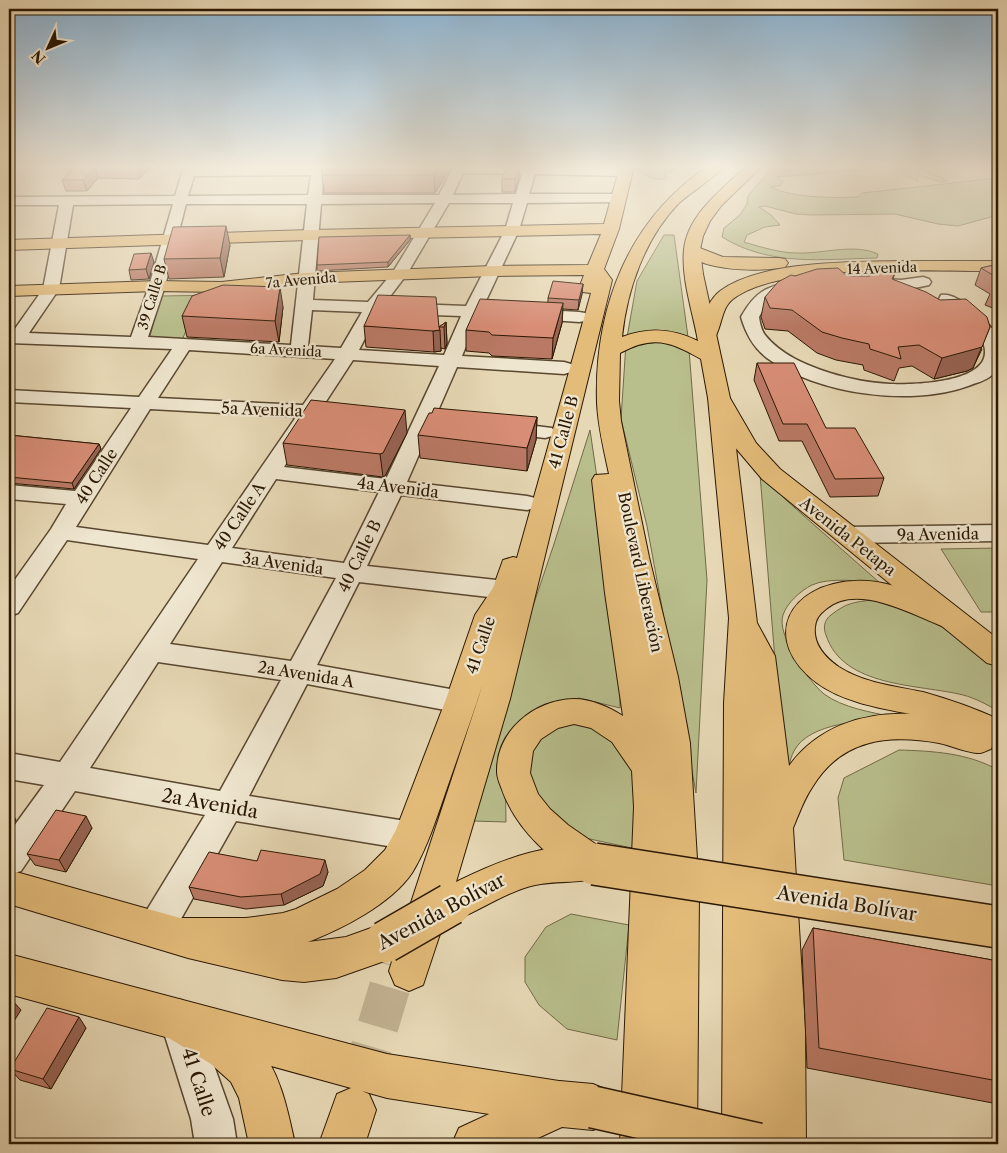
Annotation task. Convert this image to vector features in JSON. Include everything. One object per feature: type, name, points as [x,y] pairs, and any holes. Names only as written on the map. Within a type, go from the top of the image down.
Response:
[{"type":"main road","name":"41 Calle","points":[[167,934],[224,938],[283,932],[317,920],[351,902],[383,877],[398,862],[412,836],[461,702],[489,615],[513,593],[527,503],[545,432],[579,316],[613,220]]},
{"type":"main road","points":[[650,220],[653,224]]},
{"type":"main road","name":"Boulevard Liberación","points":[[657,220],[633,260],[623,290],[612,349],[608,404],[638,568],[666,685],[673,743],[679,839],[678,1014],[674,1144]]},
{"type":"main road","points":[[703,220],[695,236],[692,250],[694,274],[719,398],[743,618],[740,703],[745,1144]]},
{"type":"main road","points":[[9,245],[310,235],[611,229]]},
{"type":"main road","name":"14 Avenida","points":[[692,250],[709,259],[731,264],[998,259]]},
{"type":"main road","points":[[731,264],[724,266],[720,270],[738,277],[771,276]]},
{"type":"main road","name":"14 Avenida","points":[[706,335],[713,313],[725,296],[739,286],[771,276],[817,270],[998,266]]},
{"type":"main road","name":"7a Avenida","points":[[9,291],[157,286],[221,287],[305,278],[594,270]]},
{"type":"main road","name":"41 Calle B","points":[[513,593],[603,280],[601,275],[594,270]]},
{"type":"main road","points":[[612,349],[638,336],[670,336],[688,342],[711,356]]},
{"type":"main road","name":"Avenida Petapa","points":[[719,398],[746,446],[771,474],[998,655]]},
{"type":"main road","points":[[608,404],[597,435],[619,592],[649,773],[653,822],[643,1144]]},
{"type":"main road","points":[[956,621],[892,596],[855,590],[829,595],[811,606],[803,614],[798,632],[802,648],[809,657],[834,678],[876,695],[956,715],[998,733]]},
{"type":"main road","points":[[397,959],[484,696],[513,593]]},
{"type":"main road","points":[[743,618],[760,656],[763,696],[771,749],[784,1027],[783,1144]]},
{"type":"main road","points":[[594,864],[553,834],[523,800],[518,789],[514,761],[521,740],[536,724],[557,714],[568,712],[589,713],[614,723],[623,731],[638,751],[649,773]]},
{"type":"main road","points":[[774,829],[794,786],[811,762],[834,742],[848,736],[880,728],[919,728],[962,734],[998,748]]},
{"type":"main road","name":"Avenida Bolívar","points":[[9,887],[167,934],[265,958],[305,962],[346,956],[397,959],[451,904],[492,882],[531,868],[567,863],[594,864],[998,926]]},
{"type":"main road","points":[[9,974],[387,1076],[472,1091],[576,1105],[758,1144]]},
{"type":"main road","points":[[178,1020],[238,1056],[250,1072],[258,1089],[272,1144]]},
{"type":"main road","points":[[475,1144],[576,1105]]},
{"type":"street","points":[[13,338],[51,289],[64,220]]},
{"type":"street","name":"39 Calle B","points":[[138,342],[157,286],[175,220]]},
{"type":"street","points":[[299,351],[312,220]]},
{"type":"street","name":"40 Calle A","points":[[9,860],[67,778],[149,651],[348,353],[372,309],[399,274],[433,220]]},
{"type":"street","name":"40 Calle B","points":[[167,934],[228,806],[352,572],[425,421],[472,311],[493,272],[515,220]]},
{"type":"street","points":[[899,267],[942,293],[985,319],[994,354],[985,371],[962,383],[927,390],[885,390],[849,385],[803,370],[773,353],[755,335],[750,318],[758,302],[776,290],[802,283],[835,280],[901,285],[942,293]]},
{"type":"street","points":[[304,306],[579,316]]},
{"type":"street","name":"6a Avenida","points":[[13,338],[184,344],[451,359],[564,368]]},
{"type":"street","name":"40 Calle","points":[[9,607],[62,532],[81,498],[184,344]]},
{"type":"street","name":"5a Avenida","points":[[9,396],[338,413]]},
{"type":"street","points":[[480,426],[545,432]]},
{"type":"street","name":"4a Avenida","points":[[269,472],[527,503]]},
{"type":"street","points":[[9,492],[81,498]]},
{"type":"street","name":"3a Avenida","points":[[62,532],[513,593]]},
{"type":"street","name":"9a Avenida","points":[[847,535],[998,533]]},
{"type":"street","name":"2a Avenida A","points":[[149,651],[299,672],[461,702]]},
{"type":"street","name":"2a Avenida","points":[[9,766],[228,806],[412,836]]},
{"type":"street","name":"41 Calle","points":[[178,1020],[212,1119],[216,1144]]},
{"type":"green space","points":[[734,220],[775,220],[780,225],[765,227],[747,235],[744,242],[791,253],[859,249],[878,254],[877,258],[817,260],[778,257],[740,247],[722,237],[724,228]]},
{"type":"green space","points":[[920,220],[981,220],[958,226]]},
{"type":"green space","points":[[664,235],[674,235],[688,337],[707,580],[696,793],[647,526],[621,419],[626,343],[637,281]]},
{"type":"green space","points":[[224,295],[193,315],[182,340],[149,340],[160,296]]},
{"type":"green space","points":[[590,430],[619,627],[620,708],[579,698],[546,704],[515,725],[505,756],[506,822],[473,821],[509,677]]},
{"type":"green space","points":[[760,474],[786,500],[880,583],[845,580],[827,581],[812,585],[799,594],[785,611],[782,624],[784,634],[795,658],[818,688],[832,699],[857,709],[893,717],[853,722],[812,734],[801,741],[794,751],[785,784]]},
{"type":"green space","points":[[998,548],[998,612],[981,612],[941,549]]},
{"type":"green space","points":[[873,600],[905,608],[952,632],[998,670],[998,711],[968,696],[884,681],[848,665],[835,652],[824,627],[829,617],[836,611],[855,602]]},
{"type":"green space","points":[[580,722],[620,743],[633,768],[638,821],[632,848],[571,835],[545,810],[528,779],[530,753],[540,735],[554,724]]},
{"type":"green space","points":[[899,750],[937,752],[962,756],[987,764],[998,770],[998,886],[844,860],[838,798],[844,778]]},
{"type":"green space","points":[[571,914],[629,925],[617,1040],[567,1029],[539,1005],[525,982],[525,957],[546,927]]},
{"type":"building","points":[[226,226],[220,258],[164,259],[173,227]]},
{"type":"building","points":[[410,235],[388,262],[317,265],[319,237]]},
{"type":"building","points":[[151,253],[146,269],[129,270],[134,254]]},
{"type":"building","points":[[998,264],[998,278],[981,268]]},
{"type":"building","points":[[838,268],[847,276],[870,276],[872,269],[896,270],[892,279],[926,292],[940,300],[966,299],[987,317],[990,327],[982,347],[942,358],[919,345],[898,347],[901,359],[870,349],[869,344],[822,332],[792,310],[770,308],[765,297],[778,282],[791,275],[795,276],[817,269]]},
{"type":"building","points":[[553,281],[583,284],[579,300],[548,298]]},
{"type":"building","points":[[998,282],[998,289],[992,288]]},
{"type":"building","points":[[223,285],[280,287],[275,321],[182,316],[192,296]]},
{"type":"building","points":[[378,295],[436,297],[440,330],[364,326]]},
{"type":"building","points":[[480,299],[563,303],[553,338],[492,335],[489,332],[466,330]]},
{"type":"building","points":[[757,363],[794,363],[826,428],[855,428],[884,478],[835,479],[807,424],[783,424]]},
{"type":"building","points":[[311,400],[405,410],[383,453],[380,454],[283,443]]},
{"type":"building","points":[[434,408],[537,417],[527,448],[418,435],[429,413],[432,413]]},
{"type":"building","points":[[9,435],[99,444],[72,483],[9,477]]},
{"type":"building","points":[[56,810],[86,816],[59,860],[27,854]]},
{"type":"building","points":[[261,850],[325,860],[320,874],[281,894],[241,897],[189,887],[209,852],[257,861]]},
{"type":"building","points":[[813,928],[998,961],[998,1081],[819,1048]]},
{"type":"building","points":[[47,1008],[79,1017],[43,1079],[10,1069]]},
{"type":"tunnel","points":[[360,1086],[396,966]]}]
